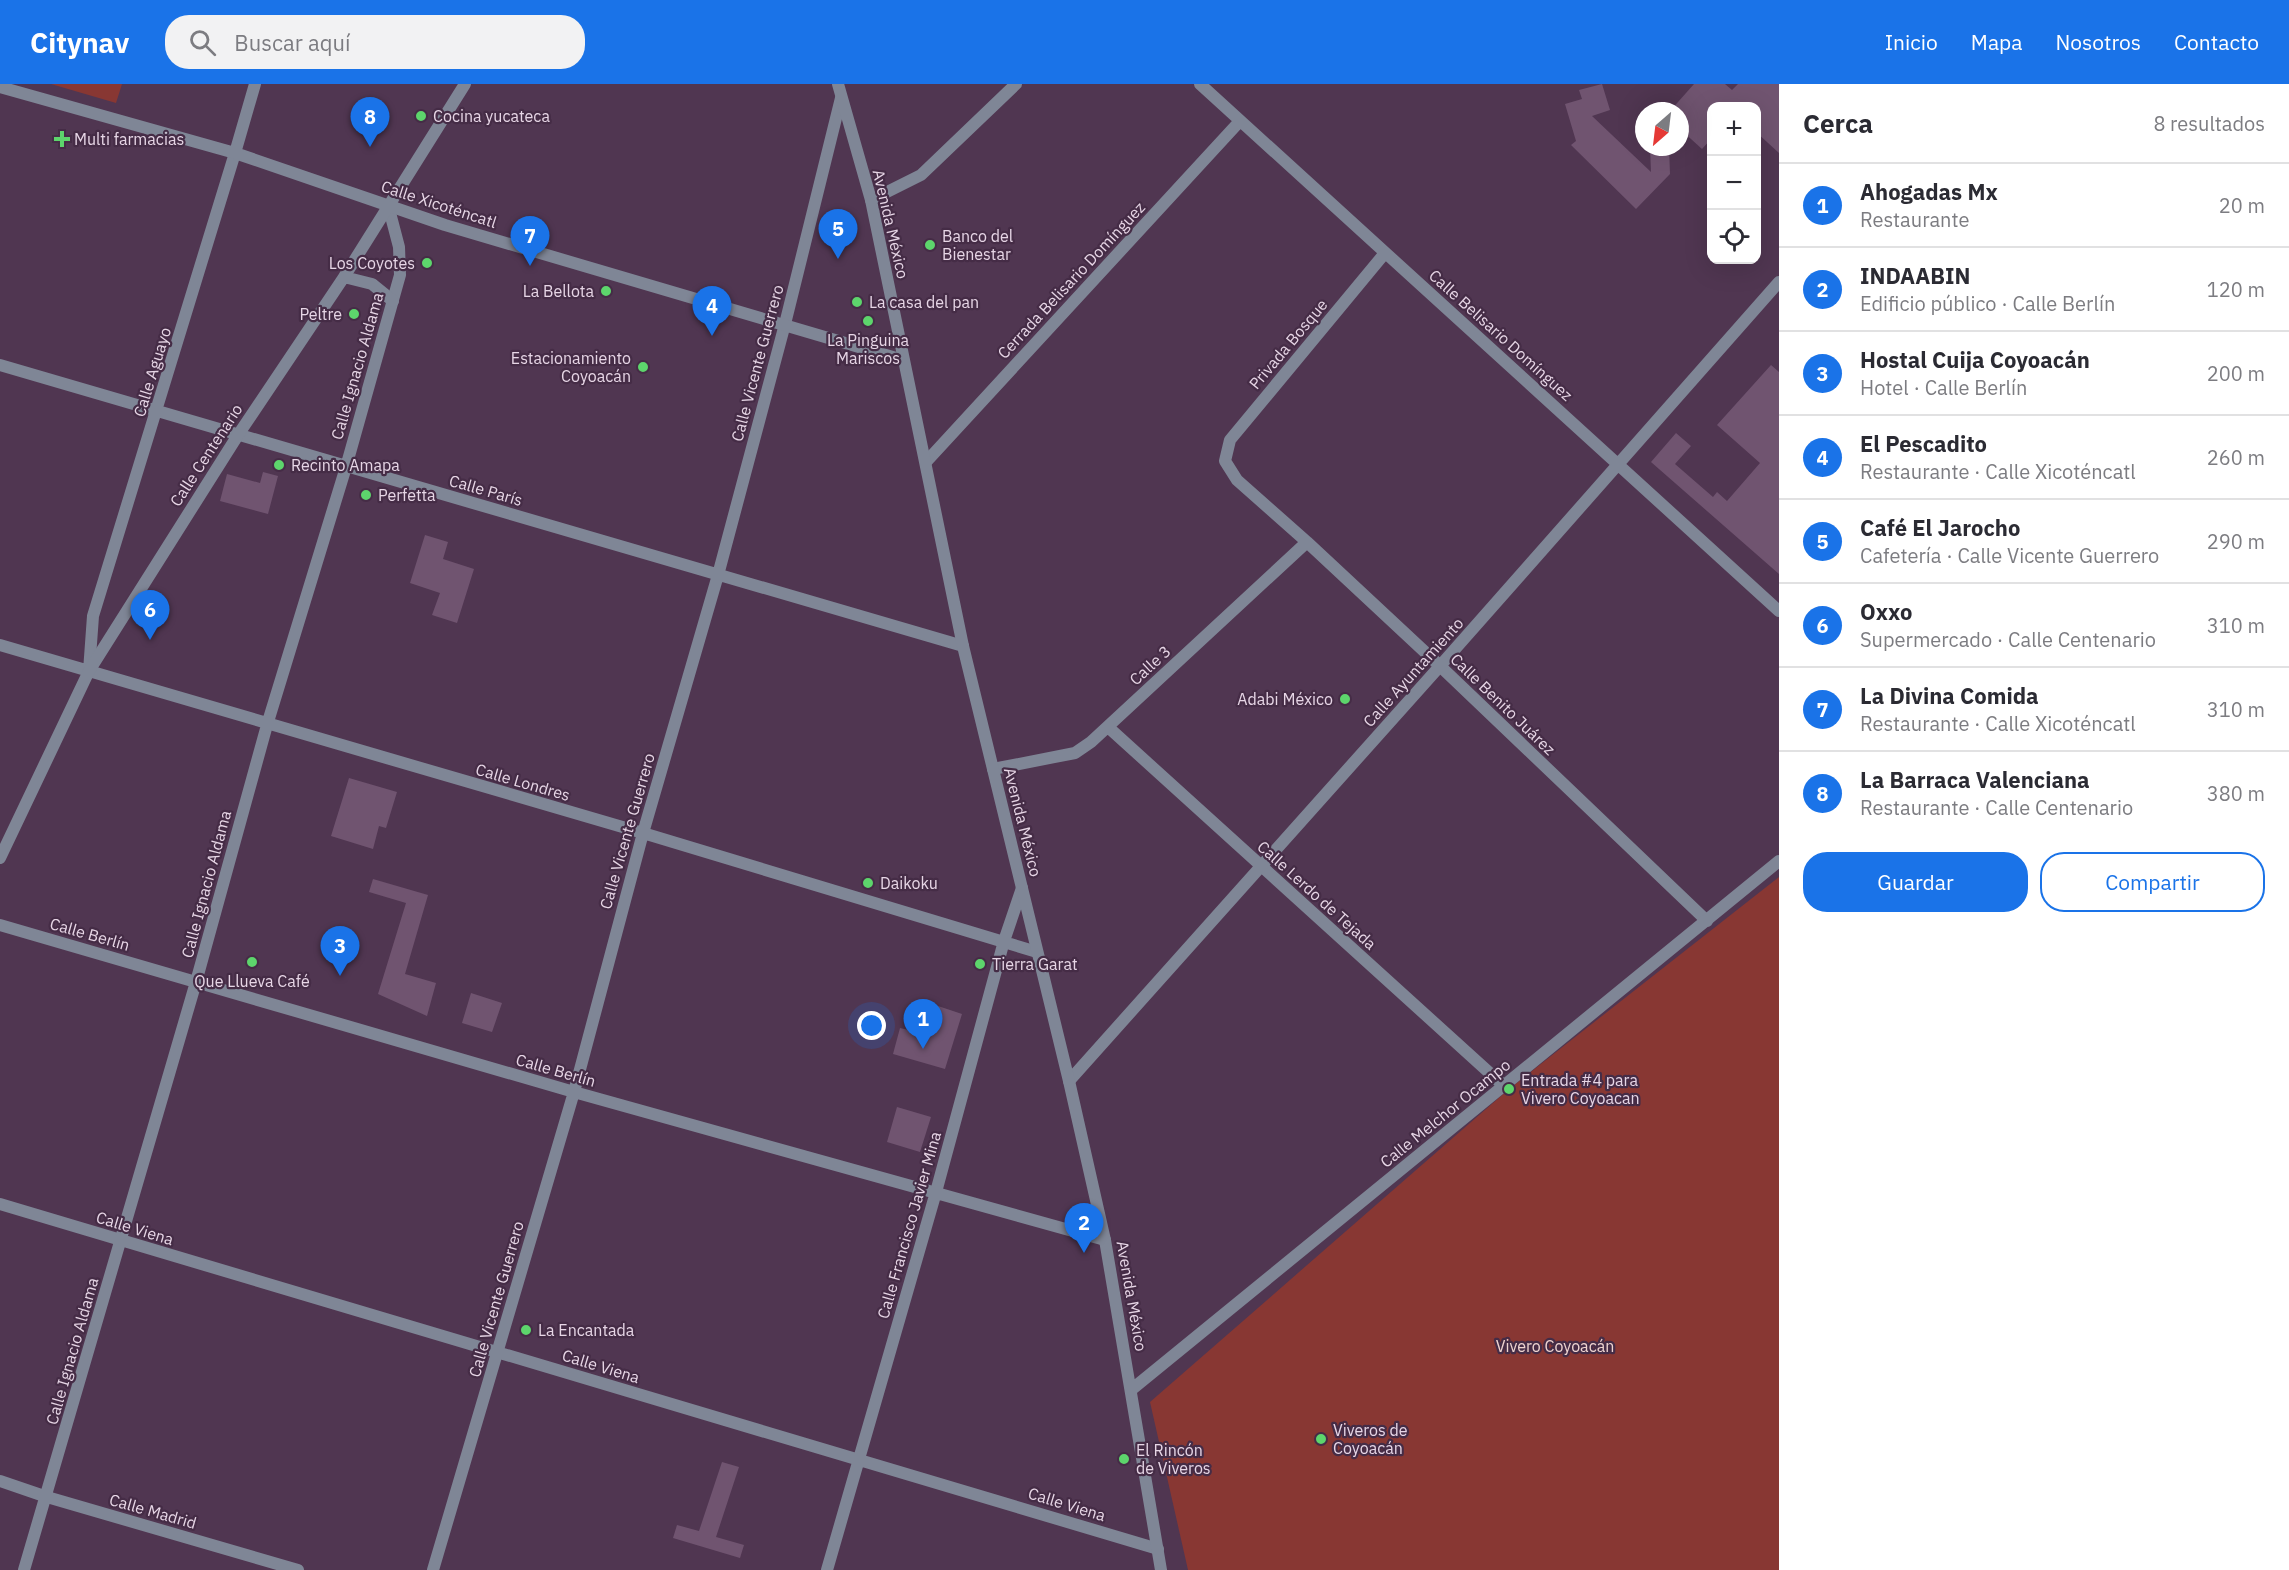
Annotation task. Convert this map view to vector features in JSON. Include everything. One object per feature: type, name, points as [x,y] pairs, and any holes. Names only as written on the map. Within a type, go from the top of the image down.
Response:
[{"type":"street","name":"Calle Aguayo","points":[[89,671],[93,616],[255,84]]},
{"type":"street","name":"Calle Centenario","points":[[0,858],[89,671],[238,435],[344,277],[465,84]]},
{"type":"street","name":"Avenida México","points":[[838,84],[871,200],[963,646],[1069,1081],[1105,1240],[1161,1570]]},
{"type":"street","points":[[871,200],[921,175],[1016,84]]},
{"type":"street","name":"Calle Belisario Domínguez","points":[[1200,84],[1779,611]]},
{"type":"street","name":"Calle Xicoténcatl","points":[[0,87],[235,153],[445,225],[903,360]]},
{"type":"street","name":"Calle Vicente Guerrero","points":[[433,1570],[574,1092],[643,833],[718,575],[785,324],[841,98]]},
{"type":"street","name":"Cerrada Belisario Domínguez","points":[[926,462],[1240,121]]},
{"type":"street","name":"Calle Ignacio Aldama","points":[[24,1570],[196,982],[267,725],[346,467],[400,275],[399,247],[388,205]]},
{"type":"street","name":"Privada Bosque","points":[[1225,461],[1230,441],[1385,253]]},
{"type":"street","points":[[344,277],[372,284],[393,301]]},
{"type":"street","name":"Calle Ayuntamiento","points":[[1069,1081],[1779,282]]},
{"type":"street","name":"Calle París","points":[[0,366],[963,646]]},
{"type":"street","name":"Calle Benito Juárez","points":[[1225,461],[1237,480],[1440,666],[1707,921]]},
{"type":"street","name":"Calle 3","points":[[993,769],[1075,753],[1108,727],[1307,542]]},
{"type":"street","name":"Calle Londres","points":[[0,645],[267,725],[643,833],[1037,952]]},
{"type":"street","name":"Calle Lerdo de Tejada","points":[[1108,727],[1504,1086]]},
{"type":"street","name":"Calle Melchor Ocampo","points":[[1131,1390],[1779,861]]},
{"type":"street","name":"Calle Francisco Javier Mina","points":[[827,1570],[1022,888]]},
{"type":"street","name":"Calle Berlín","points":[[0,926],[574,1092],[1105,1240]]},
{"type":"street","name":"Calle Viena","points":[[0,1204],[1158,1549]]},
{"type":"street","name":"Calle Madrid","points":[[0,1481],[47,1497],[298,1570]]},
{"type":"green space","points":[[51,84],[122,84],[116,103]]},
{"type":"green space","name":"Vivero Coyoacán","points":[[1779,877],[1779,1570],[1188,1570],[1150,1402],[1509,1089]]},
{"type":"building","points":[[1602,84],[1610,110],[1592,116],[1651,172],[1650,156],[1669,156],[1670,174],[1636,209],[1571,145],[1576,141],[1565,104],[1582,99],[1579,90]]},
{"type":"building","points":[[1694,84],[1725,84],[1732,90],[1738,84],[1779,84],[1779,153],[1761,137],[1761,102],[1707,102],[1707,144],[1702,149],[1689,137],[1689,102],[1678,102]]},
{"type":"building","points":[[1771,365],[1779,372],[1779,574],[1651,462],[1676,433],[1691,446],[1675,464],[1713,497],[1717,492],[1727,501],[1760,463],[1717,425]]},
{"type":"building","points":[[263,472],[278,476],[268,514],[220,501],[227,474],[260,483]]},
{"type":"building","points":[[425,535],[448,542],[443,559],[474,569],[457,623],[432,615],[440,593],[410,583]]},
{"type":"building","points":[[349,778],[397,792],[386,828],[379,826],[373,849],[331,836]]},
{"type":"building","points":[[373,879],[428,895],[405,974],[436,983],[427,1016],[378,994],[406,903],[369,892]]},
{"type":"building","points":[[471,993],[502,1003],[492,1032],[462,1023]]},
{"type":"building","points":[[935,1005],[962,1014],[945,1069],[893,1054],[900,1028],[925,1034]]},
{"type":"building","points":[[897,1107],[931,1117],[920,1152],[887,1142]]},
{"type":"building","points":[[722,1462],[739,1467],[716,1537],[744,1545],[740,1558],[673,1538],[677,1525],[699,1531]]},
{"type":"place","name":"Cocina yucateca","points":[[421,116]]},
{"type":"place","name":"Multi farmacias","points":[[62,139]]},
{"type":"place","name":"La Barraca Valenciana","points":[[370,147]]},
{"type":"place","name":"Banco del Bienestar","points":[[930,245]]},
{"type":"place","name":"Café El Jarocho","points":[[838,259]]},
{"type":"place","name":"Los Coyotes","points":[[427,263]]},
{"type":"place","name":"La Divina Comida","points":[[530,266]]},
{"type":"place","name":"La Bellota","points":[[606,291]]},
{"type":"place","name":"La casa del pan","points":[[857,302]]},
{"type":"place","name":"Peltre","points":[[354,314]]},
{"type":"place","name":"La Pinguina Mariscos","points":[[868,321]]},
{"type":"place","name":"El Pescadito","points":[[712,336]]},
{"type":"place","name":"Estacionamiento Coyoacán","points":[[643,367]]},
{"type":"place","name":"Recinto Amapa","points":[[279,465]]},
{"type":"place","name":"Perfetta","points":[[366,495]]},
{"type":"place","name":"Oxxo","points":[[150,640]]},
{"type":"place","name":"Adabi México","points":[[1345,699]]},
{"type":"place","name":"Daikoku","points":[[868,883]]},
{"type":"place","name":"Que Llueva Café","points":[[252,962]]},
{"type":"place","name":"Tierra Garat","points":[[980,964]]},
{"type":"place","name":"Hostal Cuija Coyoacán","points":[[340,976]]},
{"type":"place","name":"Ahogadas Mx","points":[[923,1049]]},
{"type":"place","name":"Entrada #4 para Vivero Coyoacan","points":[[1509,1089]]},
{"type":"place","name":"INDAABIN","points":[[1084,1253]]},
{"type":"place","name":"La Encantada","points":[[526,1330]]},
{"type":"place","name":"Viveros de Coyoacán","points":[[1321,1439]]},
{"type":"place","name":"El Rincón de Viveros","points":[[1124,1459]]}]
